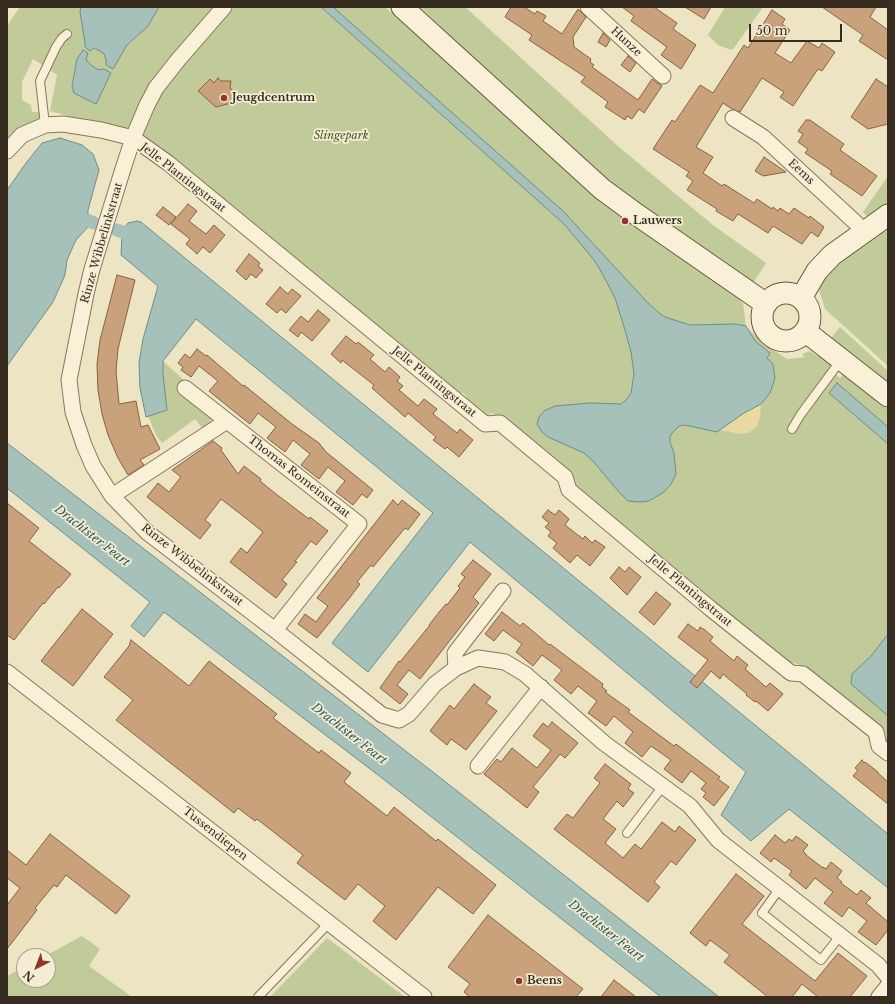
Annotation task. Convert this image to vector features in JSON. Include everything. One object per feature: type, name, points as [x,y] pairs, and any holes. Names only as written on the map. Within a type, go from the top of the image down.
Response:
[{"type":"street","name":"Jelle Plantingstraat","points":[[224,7],[156,88],[146,105],[133,138],[168,163],[485,424],[500,424],[565,477],[569,490],[711,608],[792,674],[803,674],[876,732],[879,746],[888,753]]},
{"type":"street","points":[[402,7],[602,189],[766,304]]},
{"type":"street","name":"Hunze","points":[[588,7],[663,76]]},
{"type":"street","name":"Eems","points":[[733,118],[763,137],[856,223],[864,233]]},
{"type":"street","points":[[7,151],[22,135],[45,125],[63,124],[101,130],[133,138]]},
{"type":"street","name":"Rinze Wibbelinkstraat","points":[[133,138],[92,269],[69,380],[73,412],[84,445],[93,466],[112,496],[148,533],[275,630],[382,715],[399,720],[409,714],[435,684],[456,668],[478,658],[505,662],[541,687],[604,743],[690,806],[718,840],[878,965],[888,977]]},
{"type":"street","points":[[801,298],[820,267],[832,255],[888,215]]},
{"type":"street","points":[[781,294],[790,294],[801,298],[806,304],[809,312],[809,323],[805,331],[795,339],[782,341],[768,333],[762,320],[763,311],[766,304],[776,295],[781,294]]},
{"type":"street","points":[[805,331],[888,396]]},
{"type":"street","name":"Thomas Romeinstraat","points":[[185,388],[359,524],[275,630]]},
{"type":"street","points":[[112,496],[227,421]]},
{"type":"street","points":[[456,668],[455,653],[503,591]]},
{"type":"street","name":"Tussendiepen","points":[[7,672],[424,997]]},
{"type":"street","points":[[478,766],[541,687]]},
{"type":"street","points":[[879,997],[888,986]]},
{"type":"lane","points":[[45,125],[40,81],[56,47],[62,38],[67,34]]},
{"type":"lane","points":[[792,429],[801,414],[842,360]]},
{"type":"lane","points":[[627,833],[663,786]]},
{"type":"lane","points":[[780,888],[762,913],[821,960],[840,936]]},
{"type":"lane","points":[[258,997],[329,923]]},
{"type":"green space","name":"Slingepark","points":[[20,7],[385,7],[504,113],[742,298],[740,301],[743,303],[746,327],[764,344],[787,359],[805,357],[802,354],[810,351],[817,356],[819,354],[833,364],[830,370],[840,378],[845,373],[888,407],[888,747],[832,690],[798,664],[784,660],[576,491],[576,481],[492,413],[486,416],[464,399],[467,397],[463,393],[457,395],[149,141],[131,124],[127,132],[50,111],[57,75],[33,59],[22,82],[22,100],[31,105],[32,112],[39,112],[39,122],[7,146],[7,26]]},
{"type":"green space","points":[[420,7],[465,7],[619,147],[713,225],[766,263],[753,283],[625,196],[587,166]]},
{"type":"green space","points":[[725,7],[763,7],[734,48],[731,50],[718,45],[708,35]]},
{"type":"green space","points":[[888,176],[888,209],[871,221],[863,212]]},
{"type":"green space","points":[[888,222],[888,366],[825,309],[819,289],[820,283],[827,269]]},
{"type":"green space","points":[[840,327],[888,371],[888,384],[830,339]]},
{"type":"green space","points":[[163,361],[185,381],[212,418],[209,424],[203,429],[195,419],[162,443],[156,435],[148,416],[167,410]]},
{"type":"green space","points":[[82,936],[100,949],[89,966],[132,997],[7,997],[7,976],[16,971],[16,988],[56,988],[56,950]]},
{"type":"green space","points":[[327,938],[405,997],[270,997]]},
{"type":"sand","points":[[761,404],[760,417],[757,427],[748,433],[740,434],[720,430],[744,413]]},
{"type":"water","points":[[81,7],[159,7],[148,26],[127,45],[113,69],[106,65],[104,54],[94,48],[90,51],[85,47],[80,12]]},
{"type":"water","points":[[321,7],[333,7],[563,211],[659,313],[665,317],[690,325],[735,324],[746,326],[755,341],[770,353],[767,358],[773,364],[775,378],[770,393],[761,404],[744,413],[717,432],[685,425],[679,426],[672,433],[670,442],[674,453],[676,474],[671,484],[664,492],[649,501],[628,501],[593,461],[584,453],[548,437],[542,432],[537,424],[539,417],[544,411],[555,406],[590,403],[621,404],[631,393],[634,374],[631,352],[625,330],[615,298],[594,260],[564,224]]},
{"type":"water","points":[[83,50],[88,53],[86,60],[92,66],[99,70],[104,69],[111,73],[96,104],[74,93],[72,86],[77,59]]},
{"type":"water","points":[[60,138],[82,145],[93,154],[99,170],[88,210],[88,227],[76,240],[67,260],[65,275],[53,302],[7,366],[7,190],[42,143]]},
{"type":"water","points":[[137,221],[141,222],[888,834],[888,888],[789,809],[751,841],[721,815],[746,772],[470,542],[368,672],[332,643],[433,513],[196,319],[163,361],[167,410],[146,417],[140,388],[139,363],[143,339],[158,286],[121,255],[122,236],[125,227],[128,223]]},
{"type":"water","points":[[837,383],[888,427],[888,444],[829,393]]},
{"type":"water","name":"Drachtster Feart","points":[[7,443],[438,776],[719,997],[661,997],[382,778],[164,612],[144,637],[131,626],[150,602],[7,488]]},
{"type":"water","points":[[888,634],[888,716],[851,684],[852,674],[872,655]]},
{"type":"building","points":[[511,7],[524,7],[535,14],[537,11],[546,16],[543,21],[562,34],[578,9],[586,17],[573,37],[574,47],[591,59],[590,62],[594,65],[592,67],[638,100],[652,79],[662,86],[644,113],[639,109],[632,119],[627,116],[625,120],[605,107],[608,102],[581,82],[585,77],[529,40],[532,35],[505,17]]},
{"type":"building","points":[[622,7],[654,7],[677,23],[673,29],[696,45],[681,69],[661,55],[667,47],[631,21],[634,16]]},
{"type":"building","points":[[685,7],[711,7],[704,19]]},
{"type":"building","points":[[822,7],[876,7],[870,17],[888,30],[888,60],[859,41],[863,35]]},
{"type":"building","points":[[772,10],[785,19],[782,24],[790,30],[775,53],[791,63],[807,41],[819,48],[822,43],[835,52],[822,71],[818,69],[793,106],[780,97],[784,92],[762,78],[740,112],[723,103],[696,147],[713,157],[703,173],[722,186],[724,184],[754,203],[757,199],[772,209],[773,207],[778,211],[780,208],[789,214],[794,208],[809,218],[810,216],[824,227],[818,237],[811,232],[802,244],[773,226],[768,233],[738,214],[733,221],[716,211],[717,209],[687,190],[693,181],[686,176],[689,172],[653,149],[672,120],[675,122],[700,85],[713,93],[744,45],[748,48]]},
{"type":"building","points":[[603,33],[610,40],[606,47],[598,42]]},
{"type":"building","points":[[628,56],[636,63],[630,72],[621,65]]},
{"type":"building","name":"Jeugdcentrum","points":[[218,78],[221,81],[231,81],[230,88],[243,100],[216,107],[198,91],[210,79],[214,83]]},
{"type":"building","points":[[876,79],[888,87],[888,124],[868,129],[851,117]]},
{"type":"building","points":[[806,120],[810,120],[844,144],[840,150],[877,176],[862,196],[830,174],[832,171],[805,153],[808,149],[798,142],[803,134],[798,131]]},
{"type":"building","points":[[764,157],[786,172],[763,176],[755,171]]},
{"type":"building","points":[[188,204],[197,211],[189,221],[206,234],[214,225],[225,235],[210,253],[203,247],[197,254],[186,244],[190,239],[171,224]]},
{"type":"building","points":[[163,207],[176,217],[169,225],[156,215]]},
{"type":"building","points":[[249,254],[260,263],[258,266],[263,270],[256,278],[251,274],[246,280],[236,271]]},
{"type":"building","points":[[117,275],[135,280],[118,349],[116,371],[119,404],[136,401],[141,427],[148,425],[160,449],[140,460],[144,465],[128,475],[118,458],[108,435],[102,414],[98,390],[97,364],[100,340]]},
{"type":"building","points":[[280,287],[288,294],[292,289],[301,296],[286,313],[281,309],[277,313],[266,304]]},
{"type":"building","points":[[318,310],[330,320],[312,341],[301,332],[298,337],[289,330],[301,316],[308,322]]},
{"type":"building","points":[[346,336],[356,344],[358,342],[374,355],[370,359],[385,372],[389,367],[400,377],[397,381],[403,386],[399,390],[418,406],[424,399],[437,409],[433,414],[457,433],[460,429],[473,440],[459,457],[447,447],[445,449],[433,440],[436,437],[408,413],[405,417],[372,388],[374,385],[342,360],[341,363],[331,354]]},
{"type":"building","points":[[197,349],[206,356],[207,355],[243,386],[244,385],[292,424],[319,443],[326,452],[373,490],[367,498],[362,494],[353,505],[336,492],[345,481],[328,467],[319,479],[301,465],[310,454],[293,440],[285,452],[267,438],[276,427],[258,413],[250,424],[241,417],[209,391],[218,381],[199,366],[191,377],[181,370],[183,367],[178,363],[185,354],[190,358]]},
{"type":"building","points":[[213,441],[222,448],[221,450],[238,474],[244,466],[261,479],[260,481],[276,494],[309,519],[310,517],[328,531],[316,545],[311,541],[295,561],[297,562],[282,580],[287,584],[276,598],[230,562],[241,548],[247,553],[263,532],[247,519],[221,499],[205,520],[211,525],[200,539],[147,497],[158,483],[169,492],[181,477],[172,470]]},
{"type":"building","points":[[393,500],[398,505],[402,500],[420,514],[408,530],[405,528],[373,567],[371,565],[357,582],[360,584],[317,638],[298,624],[305,614],[316,622],[328,606],[317,598]]},
{"type":"building","points":[[7,503],[39,528],[29,541],[71,574],[44,604],[43,603],[14,640],[7,635]]},
{"type":"building","points":[[548,510],[555,515],[559,510],[569,519],[565,525],[583,539],[585,536],[592,543],[595,540],[605,547],[590,566],[577,555],[570,563],[553,548],[557,543],[548,536],[551,532],[545,527],[549,523],[542,517]]},
{"type":"building","points":[[473,560],[491,574],[473,597],[479,603],[420,679],[409,670],[397,685],[408,694],[400,704],[380,688],[399,661],[400,662],[460,588],[458,586],[465,577],[461,574]]},
{"type":"building","points":[[619,567],[625,572],[629,567],[641,577],[627,595],[610,578]]},
{"type":"building","points":[[656,592],[671,604],[654,625],[639,612]]},
{"type":"building","points":[[82,609],[113,634],[73,686],[41,661]]},
{"type":"building","points":[[502,612],[520,626],[523,623],[549,645],[550,644],[603,684],[602,687],[607,691],[605,692],[630,710],[628,712],[674,746],[676,744],[720,777],[718,779],[729,787],[714,806],[703,797],[706,793],[701,789],[706,783],[691,771],[682,783],[664,769],[671,760],[651,746],[642,757],[625,743],[633,732],[614,716],[606,726],[588,713],[597,701],[578,686],[571,694],[554,680],[562,670],[542,655],[533,666],[516,652],[522,644],[503,630],[494,641],[485,634]]},
{"type":"building","points":[[688,624],[698,631],[700,627],[705,630],[713,637],[710,641],[734,661],[737,656],[748,665],[745,669],[766,687],[770,683],[783,694],[768,711],[746,695],[747,694],[723,674],[720,679],[711,671],[697,688],[690,682],[708,660],[678,637]]},
{"type":"building","points":[[131,640],[189,686],[209,661],[277,714],[273,718],[319,753],[321,750],[351,773],[344,782],[387,816],[394,807],[436,841],[438,839],[496,885],[473,914],[438,887],[396,940],[373,921],[385,906],[358,884],[345,900],[297,863],[303,855],[257,819],[255,821],[238,808],[234,813],[116,720],[133,700],[104,677],[129,646]]},
{"type":"building","points":[[474,684],[491,697],[486,703],[497,711],[466,750],[451,739],[447,745],[430,731],[450,705],[454,709]]},
{"type":"building","points":[[552,722],[578,743],[565,758],[560,754],[533,787],[539,792],[527,808],[484,774],[497,759],[501,762],[512,748],[537,768],[551,750],[533,736],[543,723],[548,727]]},
{"type":"building","points":[[862,760],[888,782],[888,804],[853,776],[858,770],[855,768]]},
{"type":"building","points":[[605,764],[631,784],[628,789],[634,793],[623,807],[617,801],[603,819],[616,829],[605,843],[623,858],[635,844],[641,849],[662,822],[675,832],[679,826],[696,840],[676,865],[671,861],[654,882],[660,887],[648,902],[554,829],[567,814],[573,818],[600,783],[594,778]]},
{"type":"building","points":[[50,834],[130,896],[116,914],[66,875],[57,887],[54,885],[35,908],[37,910],[7,949],[7,905],[20,888],[7,878],[7,850],[26,865]]},
{"type":"building","points":[[775,835],[785,843],[789,839],[792,841],[796,836],[808,845],[803,851],[806,855],[826,869],[831,862],[842,871],[837,878],[842,882],[841,883],[857,895],[861,890],[871,898],[866,903],[888,922],[888,930],[876,945],[858,932],[867,921],[849,907],[842,917],[824,903],[833,892],[815,878],[806,889],[789,875],[792,871],[774,858],[771,862],[760,853]]},
{"type":"building","points":[[736,874],[764,896],[742,924],[815,981],[838,953],[867,976],[850,997],[818,997],[802,984],[792,997],[768,997],[724,962],[730,955],[710,940],[706,946],[690,933]]},
{"type":"building","points":[[488,915],[583,989],[576,997],[470,997],[464,992],[470,984],[448,967]]},
{"type":"building","points":[[614,980],[636,997],[601,997]]},
{"type":"waterway","points":[[87,220],[94,223]]},
{"type":"waterway","points":[[117,230],[123,232],[138,243]]},
{"type":"place","name":"Jeugdcentrum","points":[[224,98]]},
{"type":"place","name":"Lauwers","points":[[625,221]]},
{"type":"place","name":"Beens","points":[[519,981]]}]
